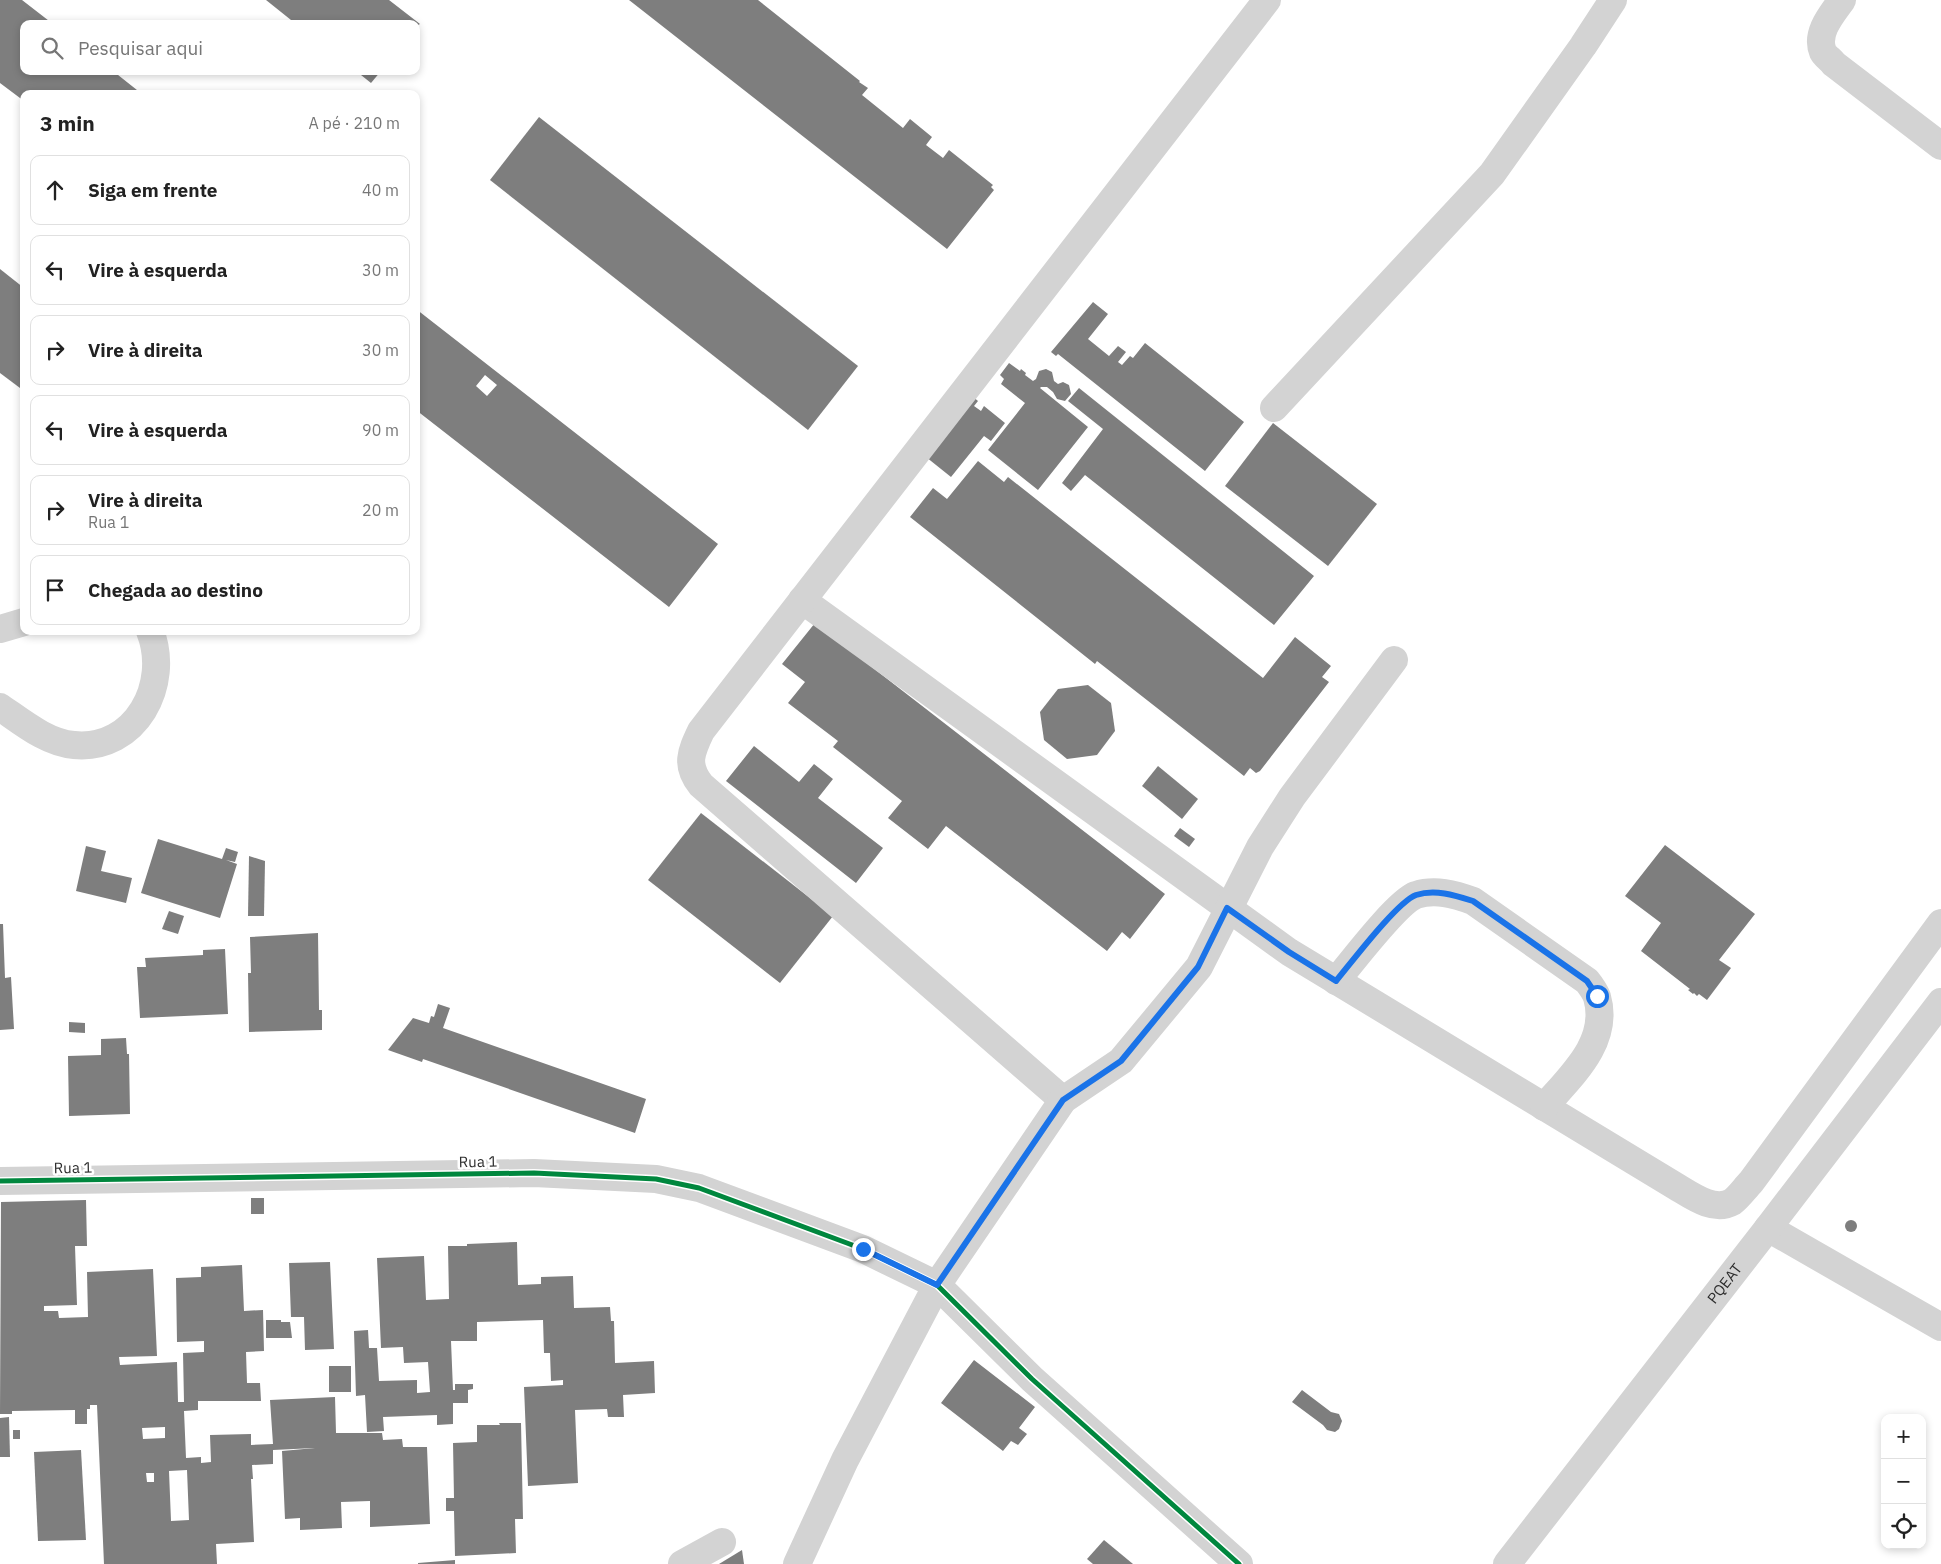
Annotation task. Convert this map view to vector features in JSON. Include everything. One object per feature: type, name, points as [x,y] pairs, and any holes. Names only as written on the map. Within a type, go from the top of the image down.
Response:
[{"type":"street","points":[[1063,1100],[701,785],[694,776],[691,767],[692,750],[701,731],[1267,0]]},
{"type":"street","points":[[1274,408],[1492,174],[1583,46],[1613,0]]},
{"type":"street","points":[[1842,0],[1823,31],[1821,41],[1824,52],[1834,64],[1941,146]]},
{"type":"street","points":[[802,600],[1289,952],[1697,1199],[1710,1204],[1724,1205],[1732,1201],[1751,1182],[1941,923]]},
{"type":"street","points":[[0,629],[20,623]]},
{"type":"street","points":[[0,707],[45,736],[74,745],[107,743],[129,728],[147,707],[155,684],[156,658],[151,635]]},
{"type":"street","points":[[797,1564],[845,1460],[937,1285],[1063,1100],[1121,1061],[1165,1010],[1198,967],[1260,847],[1292,797],[1394,660]]},
{"type":"street","points":[[1336,981],[1400,906],[1414,896],[1433,892],[1453,894],[1473,901],[1587,981],[1597,996],[1599,1012],[1598,1031],[1592,1048],[1544,1107]]},
{"type":"street","name":"PQEAT","points":[[1507,1564],[1941,1002]]},
{"type":"street","name":"Rua 1","points":[[0,1181],[534,1173],[656,1179],[698,1188],[863,1249],[937,1285],[1032,1379],[1239,1564]]},
{"type":"street","points":[[1768,1228],[1941,1327]]},
{"type":"street","points":[[682,1564],[722,1542]]},
{"type":"building","points":[[0,0],[22,0],[48,20],[20,20],[20,75],[118,75],[137,90],[20,90],[20,98],[0,83]]},
{"type":"building","points":[[266,0],[389,0],[415,20],[291,20]]},
{"type":"building","points":[[629,0],[758,0],[868,88],[862,95],[903,128],[910,119],[932,137],[926,145],[943,158],[949,150],[993,185],[991,187],[994,190],[947,249]]},
{"type":"building","points":[[361,75],[378,75],[371,83]]},
{"type":"building","points":[[539,117],[858,366],[808,430],[490,180]]},
{"type":"building","points":[[0,269],[20,285],[20,388],[0,373]]},
{"type":"building","points":[[1093,302],[1108,314],[1088,339],[1109,356],[1118,346],[1126,352],[1118,362],[1122,365],[1130,356],[1133,358],[1145,343],[1244,422],[1205,471],[1058,354],[1056,356],[1051,352]]},
{"type":"building","points":[[420,312],[718,544],[669,607],[420,413]],"holes":[[[485,375],[497,385],[487,396],[476,386]]]},
{"type":"building","points":[[1009,363],[1020,371],[1021,369],[1033,381],[1036,379],[1039,371],[1046,369],[1052,372],[1054,381],[1058,384],[1063,382],[1069,385],[1071,394],[1065,401],[1057,399],[1047,387],[1040,388],[1088,427],[1038,490],[988,450],[1025,403],[1001,384],[1004,379],[1000,375]]},
{"type":"building","points":[[959,385],[978,401],[974,406],[981,411],[984,406],[1005,423],[991,441],[984,436],[951,477],[911,445]]},
{"type":"building","points":[[1079,388],[1314,576],[1274,625],[1085,475],[1071,491],[1062,483],[1103,429],[1068,401]]},
{"type":"building","points":[[1273,423],[1377,504],[1328,566],[1225,486]]},
{"type":"building","points":[[978,461],[1004,482],[1008,477],[1263,678],[1295,637],[1331,666],[1322,677],[1329,682],[1260,771],[1256,773],[1250,768],[1244,776],[1097,661],[1095,664],[910,517],[933,488],[947,499]]},
{"type":"building","points":[[815,623],[1165,894],[1130,939],[1122,932],[1107,951],[946,826],[928,849],[888,818],[902,801],[833,747],[838,741],[788,703],[805,682],[782,664]]},
{"type":"building","points":[[1088,685],[1111,703],[1115,731],[1097,755],[1067,759],[1044,740],[1040,712],[1058,689]]},
{"type":"building","points":[[754,746],[799,782],[814,764],[833,779],[818,798],[883,848],[856,883],[726,781]]},
{"type":"building","points":[[1158,766],[1198,799],[1182,819],[1142,786]]},
{"type":"building","points":[[701,813],[833,916],[780,983],[648,880]]},
{"type":"building","points":[[1180,828],[1195,839],[1189,847],[1174,836]]},
{"type":"building","points":[[158,839],[222,859],[226,848],[238,852],[235,862],[226,860],[237,864],[220,918],[141,893]]},
{"type":"building","points":[[1665,845],[1755,914],[1719,960],[1731,968],[1707,1000],[1699,994],[1697,996],[1693,994],[1688,990],[1690,989],[1641,951],[1661,923],[1625,896]]},
{"type":"building","points":[[86,846],[106,851],[101,871],[132,878],[126,903],[76,891]]},
{"type":"building","points":[[249,856],[265,861],[264,916],[248,916]]},
{"type":"building","points":[[169,911],[184,916],[178,934],[162,929]]},
{"type":"building","points":[[0,924],[3,924],[5,978],[11,977],[14,1029],[0,1030]]},
{"type":"building","points":[[318,933],[319,1010],[322,1010],[322,1030],[249,1032],[248,973],[251,973],[250,937]]},
{"type":"building","points":[[225,949],[228,1014],[140,1018],[137,967],[146,967],[145,958],[203,955],[203,950]]},
{"type":"building","points":[[438,1004],[450,1008],[443,1028],[646,1099],[635,1133],[423,1059],[422,1062],[388,1050],[413,1018],[429,1023],[431,1016],[434,1017]]},
{"type":"building","points":[[69,1022],[85,1023],[85,1033],[69,1032]]},
{"type":"building","points":[[126,1038],[127,1054],[129,1054],[130,1114],[69,1116],[68,1056],[101,1055],[101,1039]]},
{"type":"building","points":[[251,1198],[264,1198],[264,1214],[251,1214]]},
{"type":"building","points":[[86,1200],[87,1246],[75,1246],[77,1305],[44,1306],[44,1311],[58,1311],[59,1318],[88,1317],[87,1272],[153,1269],[157,1356],[119,1357],[120,1365],[177,1362],[178,1402],[184,1402],[183,1353],[204,1352],[204,1341],[177,1342],[176,1278],[201,1277],[201,1267],[242,1265],[244,1311],[263,1310],[264,1351],[246,1352],[247,1383],[260,1383],[261,1401],[198,1401],[198,1410],[184,1411],[186,1458],[201,1457],[201,1463],[211,1462],[210,1435],[251,1434],[251,1445],[273,1444],[270,1400],[335,1397],[336,1433],[382,1433],[383,1440],[402,1439],[403,1447],[427,1447],[430,1524],[370,1527],[370,1501],[341,1502],[342,1528],[300,1530],[300,1518],[285,1519],[282,1451],[315,1448],[273,1450],[273,1464],[252,1465],[254,1542],[216,1544],[217,1564],[104,1564],[97,1405],[90,1405],[90,1409],[87,1409],[87,1424],[75,1424],[75,1410],[12,1411],[12,1414],[0,1414],[1,1202]],"holes":[[[165,1427],[165,1438],[143,1439],[142,1428]],[[187,1470],[189,1520],[171,1521],[169,1471]],[[146,1473],[154,1473],[154,1482],[147,1482]]]},
{"type":"building","points":[[1849,1220],[1853,1220],[1857,1226],[1853,1232],[1849,1232],[1845,1228],[1845,1224]]},
{"type":"building","points":[[517,1242],[518,1285],[541,1284],[541,1277],[573,1276],[574,1308],[610,1307],[611,1321],[614,1321],[615,1363],[654,1361],[655,1393],[623,1395],[624,1417],[608,1417],[607,1409],[575,1410],[578,1483],[528,1486],[524,1387],[563,1385],[563,1380],[551,1381],[550,1353],[544,1353],[543,1320],[477,1322],[477,1341],[451,1341],[453,1390],[455,1390],[455,1384],[473,1384],[473,1389],[468,1390],[468,1403],[453,1403],[453,1424],[437,1425],[437,1415],[383,1417],[384,1431],[367,1432],[365,1395],[356,1396],[354,1331],[368,1330],[369,1348],[377,1348],[379,1381],[417,1380],[417,1393],[430,1392],[428,1362],[404,1363],[403,1347],[381,1348],[377,1258],[424,1256],[426,1300],[449,1299],[448,1246]]},
{"type":"building","points":[[330,1262],[334,1349],[305,1350],[304,1317],[291,1317],[289,1263]]},
{"type":"building","points":[[266,1320],[290,1322],[292,1338],[266,1338]]},
{"type":"building","points":[[974,1360],[1035,1407],[1019,1428],[1027,1434],[1018,1445],[1011,1441],[1003,1451],[941,1403]]},
{"type":"building","points":[[329,1366],[351,1366],[351,1392],[329,1392]]},
{"type":"building","points":[[1302,1390],[1331,1412],[1339,1414],[1342,1421],[1339,1429],[1335,1432],[1327,1430],[1292,1402]]},
{"type":"building","points":[[9,1417],[10,1457],[0,1457],[0,1418]]},
{"type":"building","points":[[499,1423],[521,1423],[523,1519],[515,1519],[516,1553],[455,1556],[454,1511],[446,1511],[446,1498],[454,1498],[453,1443],[477,1442],[477,1425],[500,1425]]},
{"type":"building","points":[[13,1430],[20,1430],[20,1439],[13,1439]]},
{"type":"building","points":[[81,1450],[86,1540],[38,1541],[34,1452]]},
{"type":"building","points":[[1104,1540],[1133,1564],[1093,1564],[1087,1559]]},
{"type":"building","points":[[742,1550],[744,1564],[719,1564]]},
{"type":"building","points":[[455,1560],[455,1564],[418,1564],[418,1563]]},
{"type":"cycle path","points":[[0,1181],[534,1173],[656,1179],[699,1188],[863,1249],[937,1285],[1032,1379],[1239,1564]]},
{"type":"route","points":[[863,1249],[937,1285],[1063,1100],[1121,1061],[1165,1010],[1198,967],[1227,908],[1289,952],[1336,981],[1400,906],[1414,896],[1433,892],[1453,894],[1473,901],[1587,981],[1597,996]]}]
